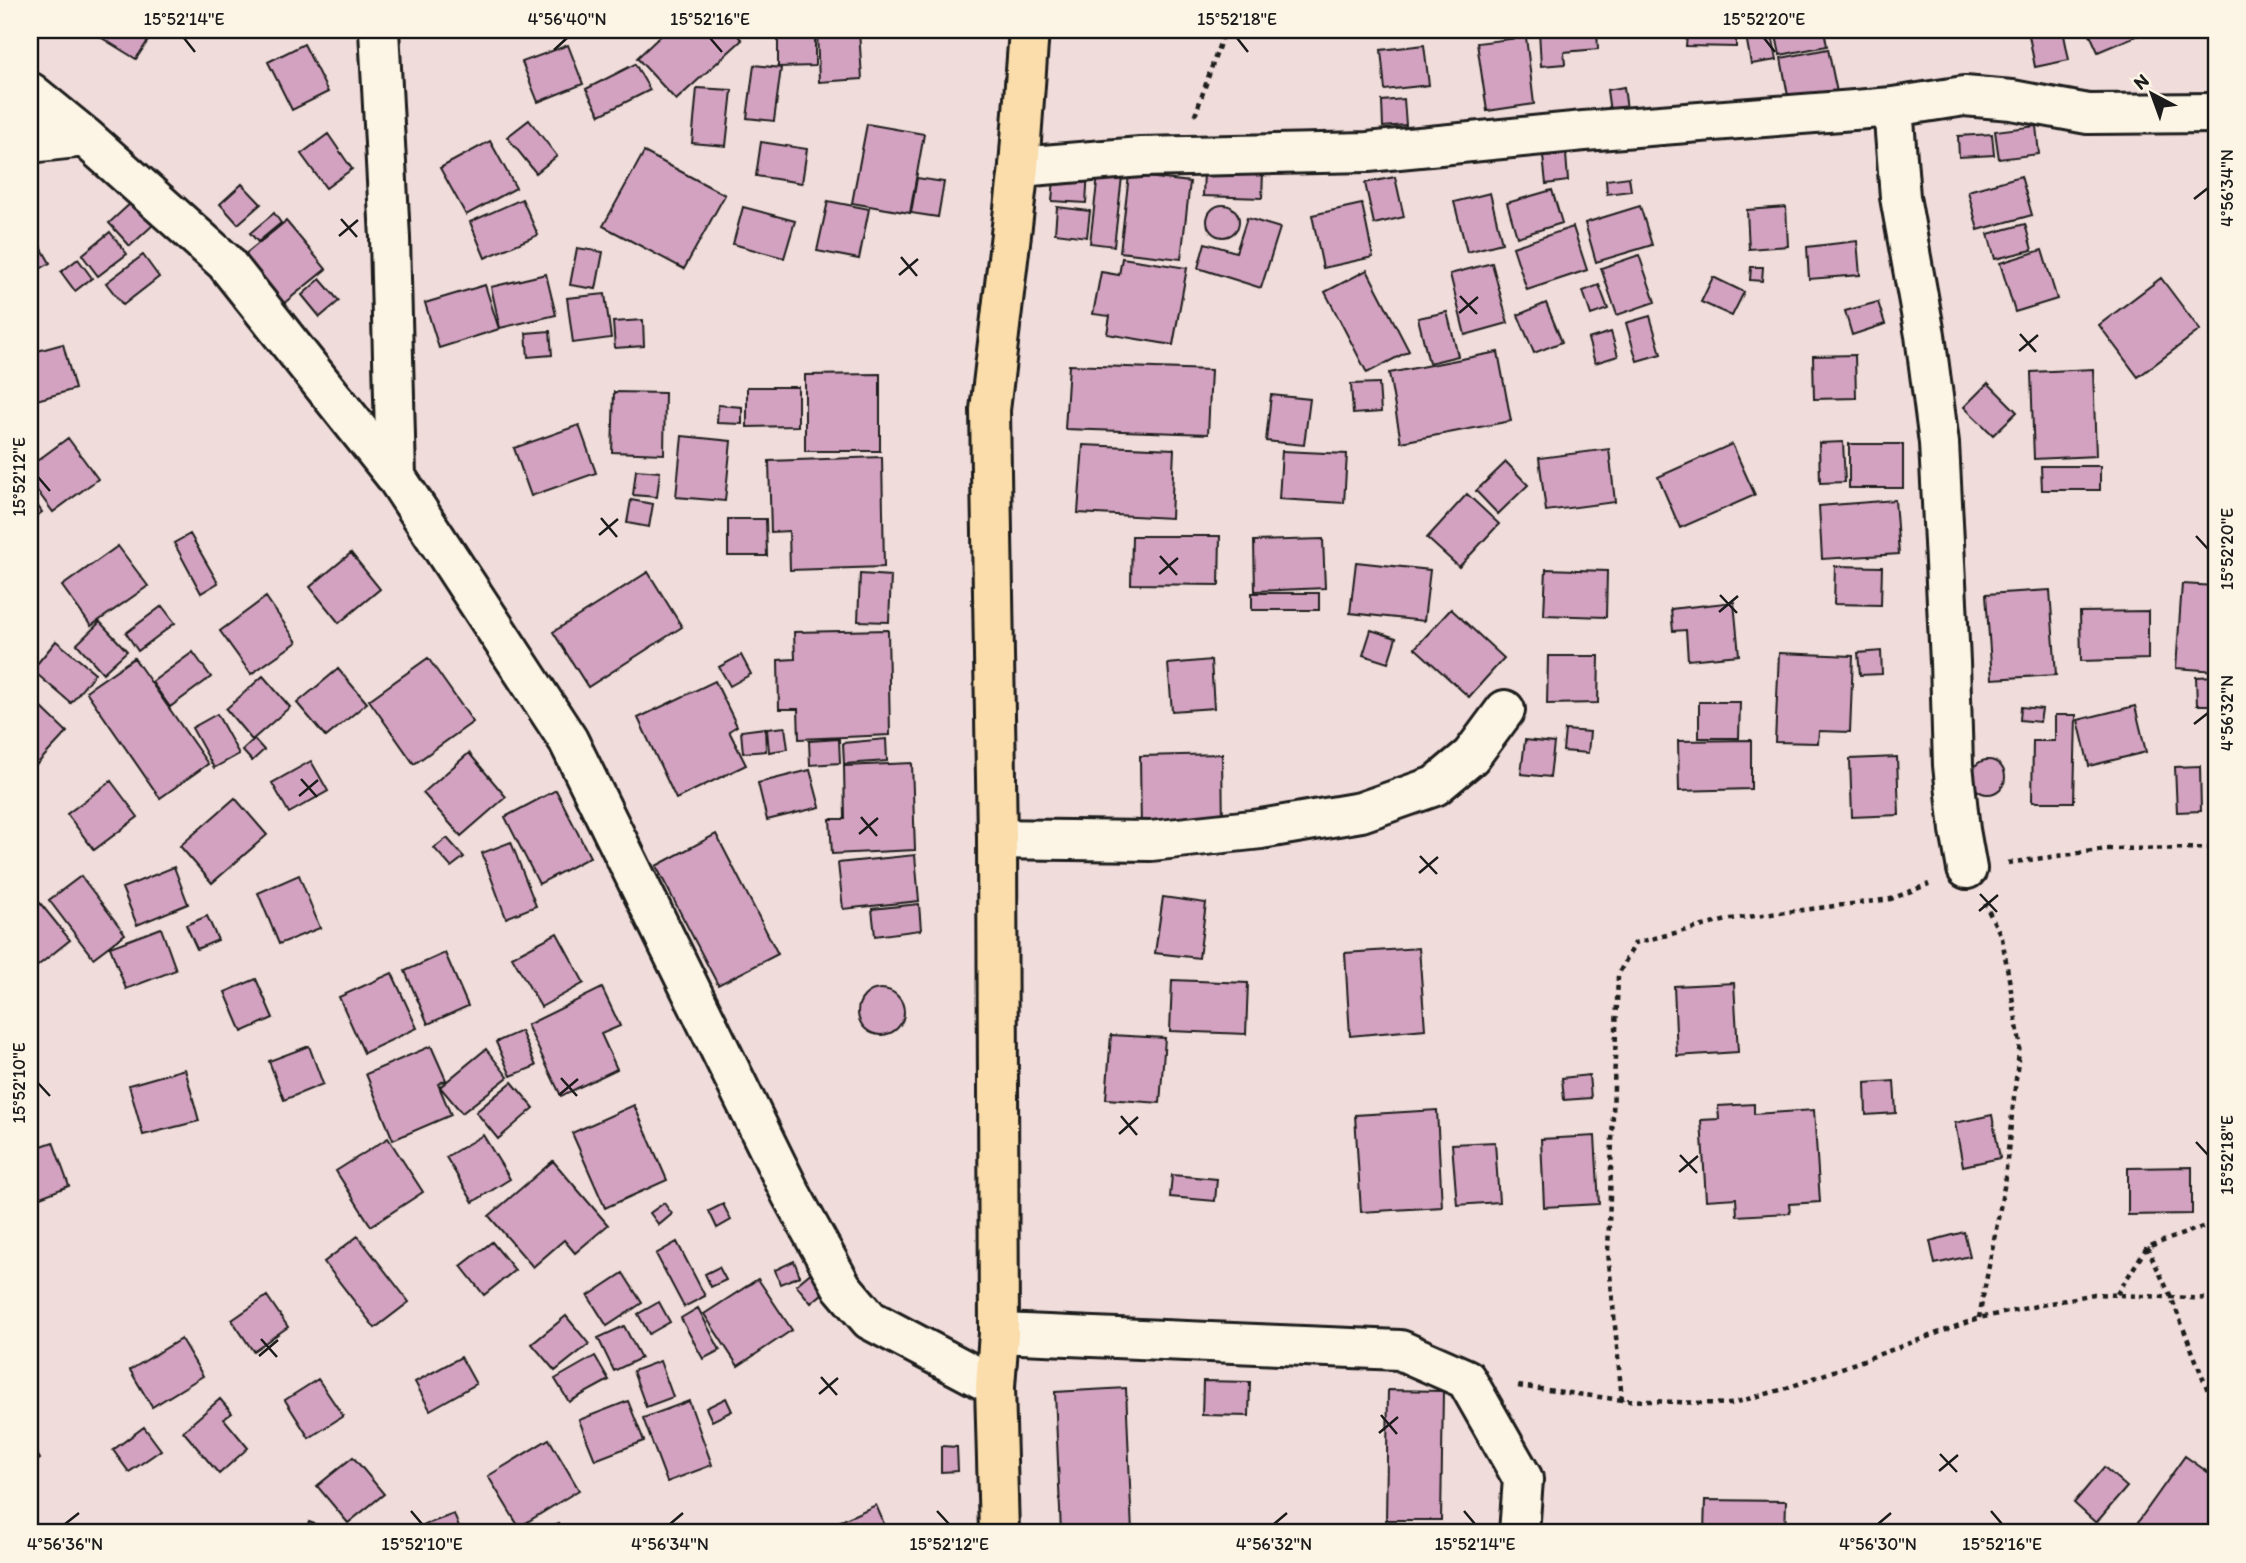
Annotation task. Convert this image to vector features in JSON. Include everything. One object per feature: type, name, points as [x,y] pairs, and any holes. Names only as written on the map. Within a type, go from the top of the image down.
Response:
[{"type":"main road","points":[[999,1533],[995,1386],[999,1334],[997,839],[990,410],[1019,167],[1029,30]]},
{"type":"street","points":[[379,30],[390,238],[396,477]]},
{"type":"street","points":[[30,92],[85,137],[225,262],[396,477],[568,740],[791,1194],[842,1287],[870,1320],[995,1386]]},
{"type":"street","points":[[1019,167],[1141,157],[1368,152],[1584,131],[1893,107],[1964,96],[2012,100],[2088,114],[2216,113]]},
{"type":"street","points":[[1893,107],[1900,197],[1925,335],[1939,443],[1950,662],[1952,765],[1959,830],[1967,869]]},
{"type":"street","points":[[30,144],[85,137]]},
{"type":"street","points":[[997,839],[1151,841],[1261,830],[1361,812],[1434,786],[1471,756],[1505,710]]},
{"type":"street","points":[[999,1334],[1400,1350],[1466,1379],[1523,1479],[1519,1533]]},
{"type":"path","points":[[1217,30],[1222,37]]},
{"type":"path","points":[[1222,37],[1244,30]]},
{"type":"path","points":[[1141,157],[1196,113],[1222,37]]},
{"type":"path","points":[[1622,1401],[1609,1238],[1618,975],[1636,943],[1731,919],[1891,899],[1967,869],[2107,849],[2216,849]]},
{"type":"path","points":[[1967,869],[2002,938],[2020,1043],[2004,1187],[1979,1318]]},
{"type":"path","points":[[2116,1295],[2147,1247],[2216,1222]]},
{"type":"path","points":[[2147,1247],[2171,1297],[2216,1411]]},
{"type":"path","points":[[1466,1379],[1622,1401],[1730,1404],[1784,1389],[1979,1318],[2094,1294],[2216,1299]]},
{"type":"building","points":[[89,30],[155,30],[136,59]]},
{"type":"building","points":[[667,30],[732,30],[742,40],[676,100],[637,58]]},
{"type":"building","points":[[817,30],[859,30],[862,79],[819,82]]},
{"type":"building","points":[[1539,30],[1597,30],[1598,49],[1564,52],[1565,64],[1541,66]]},
{"type":"building","points":[[1660,30],[1736,30],[1736,47],[1686,46],[1687,36],[1660,35]]},
{"type":"building","points":[[1745,30],[1771,30],[1777,60],[1751,64]]},
{"type":"building","points":[[1775,30],[1824,30],[1827,46],[1780,55]]},
{"type":"building","points":[[2028,30],[2063,30],[2069,60],[2035,67]]},
{"type":"building","points":[[2088,30],[2150,30],[2098,52]]},
{"type":"building","points":[[815,37],[815,66],[778,67],[778,38]]},
{"type":"building","points":[[1526,37],[1534,104],[1487,111],[1477,43]]},
{"type":"building","points":[[304,44],[328,92],[292,110],[268,62]]},
{"type":"building","points":[[568,45],[583,84],[538,102],[522,62]]},
{"type":"building","points":[[1424,45],[1429,85],[1385,90],[1381,50]]},
{"type":"building","points":[[1828,49],[1839,102],[1791,112],[1781,58]]},
{"type":"building","points":[[635,64],[650,90],[600,115],[586,89]]},
{"type":"building","points":[[754,65],[781,68],[774,121],[747,118]]},
{"type":"building","points":[[1624,87],[1627,110],[1610,112],[1607,90]]},
{"type":"building","points":[[697,88],[732,90],[726,146],[692,143]]},
{"type":"building","points":[[1404,99],[1406,125],[1383,127],[1382,101]]},
{"type":"building","points":[[529,120],[557,156],[536,173],[507,137]]},
{"type":"building","points":[[867,124],[924,134],[910,213],[852,203]]},
{"type":"building","points":[[2036,126],[2039,154],[1999,159],[1995,131]]},
{"type":"building","points":[[328,134],[352,169],[326,188],[301,154]]},
{"type":"building","points":[[1992,134],[1994,155],[1959,157],[1958,136]]},
{"type":"building","points":[[490,141],[516,188],[466,215],[440,168]]},
{"type":"building","points":[[761,142],[807,149],[802,183],[756,176]]},
{"type":"building","points":[[644,152],[725,195],[684,269],[603,226]]},
{"type":"building","points":[[1566,154],[1568,181],[1546,184],[1543,156]]},
{"type":"building","points":[[34,164],[36,180],[30,180],[30,165]]},
{"type":"building","points":[[1055,168],[1088,170],[1086,203],[1052,201]]},
{"type":"building","points":[[1204,171],[1263,172],[1262,198],[1203,196]]},
{"type":"building","points":[[1098,175],[1122,177],[1114,246],[1090,243]]},
{"type":"building","points":[[1129,175],[1190,182],[1181,259],[1120,252]]},
{"type":"building","points":[[2021,176],[2032,215],[1978,230],[1968,191]]},
{"type":"building","points":[[1395,177],[1404,217],[1374,224],[1365,183]]},
{"type":"building","points":[[1629,177],[1631,191],[1607,194],[1606,180]]},
{"type":"building","points":[[917,178],[944,182],[938,217],[911,213]]},
{"type":"building","points":[[242,184],[261,204],[238,224],[220,204]]},
{"type":"building","points":[[1552,190],[1562,223],[1517,237],[1507,203]]},
{"type":"building","points":[[1490,193],[1502,243],[1467,252],[1454,202]]},
{"type":"building","points":[[522,199],[538,235],[485,258],[470,222]]},
{"type":"building","points":[[828,201],[869,209],[859,259],[817,251]]},
{"type":"building","points":[[132,202],[153,225],[130,246],[109,223]]},
{"type":"building","points":[[1362,204],[1373,257],[1323,268],[1312,215]]},
{"type":"building","points":[[1223,205],[1235,209],[1239,221],[1235,233],[1223,237],[1211,233],[1207,221],[1211,209]]},
{"type":"building","points":[[1640,206],[1652,245],[1596,262],[1585,223]]},
{"type":"building","points":[[743,207],[795,221],[784,258],[733,244]]},
{"type":"building","points":[[1057,207],[1090,211],[1087,237],[1055,233]]},
{"type":"building","points":[[1786,207],[1788,246],[1749,249],[1747,210]]},
{"type":"building","points":[[274,213],[281,223],[258,242],[250,233]]},
{"type":"building","points":[[1247,218],[1280,228],[1261,288],[1198,268],[1205,243],[1236,252]]},
{"type":"building","points":[[286,221],[326,269],[283,304],[243,256]]},
{"type":"building","points":[[2025,224],[2032,250],[1995,259],[1988,234]]},
{"type":"building","points":[[1573,227],[1587,270],[1527,290],[1513,247]]},
{"type":"building","points":[[30,228],[50,263],[30,275]]},
{"type":"building","points":[[110,232],[127,254],[98,276],[82,255]]},
{"type":"building","points":[[1857,241],[1860,275],[1809,279],[1807,247]]},
{"type":"building","points":[[577,248],[603,252],[596,289],[570,285]]},
{"type":"building","points":[[2042,250],[2057,299],[2015,312],[2000,263]]},
{"type":"building","points":[[143,255],[159,277],[123,305],[106,283]]},
{"type":"building","points":[[1639,255],[1655,302],[1617,315],[1601,268]]},
{"type":"building","points":[[1122,258],[1187,268],[1173,345],[1107,334],[1110,316],[1093,314],[1101,272],[1119,275]]},
{"type":"building","points":[[78,259],[92,278],[75,291],[61,272]]},
{"type":"building","points":[[1492,263],[1508,323],[1465,335],[1450,274]]},
{"type":"building","points":[[1751,267],[1763,267],[1762,281],[1750,280]]},
{"type":"building","points":[[1367,270],[1409,351],[1367,373],[1325,292]]},
{"type":"building","points":[[546,274],[556,315],[500,328],[491,287]]},
{"type":"building","points":[[1713,277],[1744,292],[1732,316],[1701,302]]},
{"type":"building","points":[[2161,278],[2200,330],[2138,377],[2099,325]]},
{"type":"building","points":[[320,279],[339,301],[320,317],[302,295]]},
{"type":"building","points":[[485,285],[499,329],[439,348],[425,303]]},
{"type":"building","points":[[1599,285],[1608,309],[1591,315],[1583,291]]},
{"type":"building","points":[[605,294],[611,338],[573,343],[567,298]]},
{"type":"building","points":[[1878,302],[1885,324],[1852,335],[1845,311]]},
{"type":"building","points":[[1546,303],[1562,342],[1534,353],[1518,315]]},
{"type":"building","points":[[1447,312],[1458,356],[1429,363],[1418,318]]},
{"type":"building","points":[[1650,316],[1661,354],[1637,361],[1626,323]]},
{"type":"building","points":[[643,320],[644,346],[615,348],[613,322]]},
{"type":"building","points":[[550,331],[552,355],[528,357],[526,333]]},
{"type":"building","points":[[1611,332],[1618,356],[1595,363],[1588,339]]},
{"type":"building","points":[[63,344],[75,389],[30,402],[30,353]]},
{"type":"building","points":[[1498,352],[1511,421],[1401,442],[1389,373]]},
{"type":"building","points":[[1855,355],[1856,398],[1814,399],[1813,356]]},
{"type":"building","points":[[1069,365],[1211,370],[1208,434],[1065,429]]},
{"type":"building","points":[[2093,369],[2096,456],[2034,459],[2031,372]]},
{"type":"building","points":[[880,374],[880,451],[805,451],[805,375]]},
{"type":"building","points":[[1379,383],[1381,412],[1353,414],[1351,384]]},
{"type":"building","points":[[1988,383],[2017,412],[1993,435],[1964,407]]},
{"type":"building","points":[[747,387],[798,387],[798,426],[747,427]]},
{"type":"building","points":[[614,392],[665,393],[664,454],[612,452]]},
{"type":"building","points":[[1271,395],[1310,399],[1304,445],[1266,441]]},
{"type":"building","points":[[718,405],[742,407],[742,424],[717,423]]},
{"type":"building","points":[[579,425],[596,473],[531,496],[514,448]]},
{"type":"building","points":[[682,436],[731,441],[725,501],[676,497]]},
{"type":"building","points":[[68,438],[98,479],[53,512],[30,481],[30,466]]},
{"type":"building","points":[[1843,442],[1845,482],[1820,483],[1819,443]]},
{"type":"building","points":[[1732,444],[1755,495],[1680,528],[1658,477]]},
{"type":"building","points":[[1849,444],[1903,444],[1903,488],[1849,488]]},
{"type":"building","points":[[1083,445],[1174,449],[1171,518],[1078,513]]},
{"type":"building","points":[[1609,449],[1615,502],[1546,511],[1539,458]]},
{"type":"building","points":[[1282,451],[1347,454],[1344,503],[1279,499]]},
{"type":"building","points":[[882,457],[884,567],[790,570],[789,531],[771,532],[769,461]]},
{"type":"building","points":[[1506,462],[1528,485],[1498,514],[1476,491]]},
{"type":"building","points":[[2041,466],[2100,466],[2100,490],[2042,490]]},
{"type":"building","points":[[636,470],[660,472],[657,497],[633,495]]},
{"type":"building","points":[[1467,494],[1499,524],[1459,567],[1427,538]]},
{"type":"building","points":[[30,495],[42,512],[30,521]]},
{"type":"building","points":[[631,500],[653,504],[649,527],[627,523]]},
{"type":"building","points":[[1895,500],[1899,554],[1822,559],[1819,506]]},
{"type":"building","points":[[728,519],[766,519],[767,556],[728,556]]},
{"type":"building","points":[[190,534],[218,583],[201,593],[174,543]]},
{"type":"building","points":[[1132,536],[1220,536],[1219,585],[1131,584]]},
{"type":"building","points":[[1323,539],[1325,588],[1255,591],[1254,541]]},
{"type":"building","points":[[118,546],[148,586],[91,626],[62,586]]},
{"type":"building","points":[[351,553],[380,589],[339,623],[310,587]]},
{"type":"building","points":[[1356,562],[1430,570],[1424,621],[1350,613]]},
{"type":"building","points":[[1835,566],[1882,567],[1881,605],[1834,604]]},
{"type":"building","points":[[1546,569],[1607,571],[1606,617],[1544,615]]},
{"type":"building","points":[[648,572],[682,627],[588,687],[553,632]]},
{"type":"building","points":[[860,574],[891,576],[889,622],[858,621]]},
{"type":"building","points":[[2182,584],[2216,586],[2216,671],[2176,668]]},
{"type":"building","points":[[2050,590],[2056,675],[1992,679],[1986,594]]},
{"type":"building","points":[[1252,593],[1319,593],[1319,610],[1252,610]]},
{"type":"building","points":[[266,597],[297,642],[251,674],[220,631]]},
{"type":"building","points":[[1734,602],[1739,655],[1688,660],[1686,630],[1673,631],[1671,609]]},
{"type":"building","points":[[162,606],[175,623],[138,651],[126,633]]},
{"type":"building","points":[[1451,609],[1504,658],[1469,697],[1415,648]]},
{"type":"building","points":[[2148,611],[2148,659],[2081,661],[2080,612]]},
{"type":"building","points":[[100,622],[127,651],[103,673],[77,644]]},
{"type":"building","points":[[888,630],[890,735],[799,739],[798,709],[779,709],[778,660],[795,659],[794,632]]},
{"type":"building","points":[[1371,630],[1396,638],[1388,663],[1363,655]]},
{"type":"building","points":[[56,641],[95,673],[71,703],[32,670]]},
{"type":"building","points":[[1881,651],[1882,674],[1860,675],[1858,653]]},
{"type":"building","points":[[193,652],[211,677],[170,707],[152,682]]},
{"type":"building","points":[[1779,653],[1853,656],[1850,732],[1819,731],[1818,743],[1775,742]]},
{"type":"building","points":[[741,655],[751,674],[730,686],[719,667]]},
{"type":"building","points":[[1548,656],[1599,656],[1598,703],[1547,704]]},
{"type":"building","points":[[134,658],[208,764],[160,798],[86,691]]},
{"type":"building","points":[[428,658],[473,722],[414,764],[369,700]]},
{"type":"building","points":[[1211,660],[1214,708],[1172,711],[1168,664]]},
{"type":"building","points":[[338,669],[367,703],[326,737],[297,703]]},
{"type":"building","points":[[263,676],[290,707],[252,740],[226,709]]},
{"type":"building","points":[[2216,676],[2216,705],[2197,705],[2196,677]]},
{"type":"building","points":[[715,681],[737,726],[729,731],[746,765],[676,799],[638,718]]},
{"type":"building","points":[[1699,702],[1740,702],[1739,738],[1699,738]]},
{"type":"building","points":[[2135,706],[2146,752],[2089,766],[2078,720]]},
{"type":"building","points":[[41,707],[67,732],[37,764],[30,758],[30,719]]},
{"type":"building","points":[[2021,707],[2042,709],[2040,722],[2020,720]]},
{"type":"building","points":[[217,714],[239,754],[214,768],[192,728]]},
{"type":"building","points":[[2055,715],[2076,715],[2074,802],[2032,802],[2033,741],[2055,741]]},
{"type":"building","points":[[785,727],[788,749],[769,752],[767,729]]},
{"type":"building","points":[[765,728],[766,751],[743,753],[741,731]]},
{"type":"building","points":[[1565,730],[1590,732],[1588,753],[1563,751]]},
{"type":"building","points":[[254,739],[264,750],[252,761],[242,750]]},
{"type":"building","points":[[839,739],[840,763],[810,765],[809,741]]},
{"type":"building","points":[[886,739],[887,761],[844,764],[843,743]]},
{"type":"building","points":[[1525,740],[1554,743],[1550,777],[1521,774]]},
{"type":"building","points":[[1751,740],[1751,789],[1679,791],[1678,741]]},
{"type":"building","points":[[469,753],[506,797],[461,836],[423,793]]},
{"type":"building","points":[[1222,754],[1223,828],[1141,831],[1140,756]]},
{"type":"building","points":[[1897,757],[1899,815],[1852,817],[1850,759]]},
{"type":"building","points":[[1988,760],[2000,765],[2005,777],[2000,789],[1988,794],[1976,789],[1971,777],[1976,765]]},
{"type":"building","points":[[311,761],[328,791],[289,813],[272,783]]},
{"type":"building","points":[[912,763],[915,850],[832,854],[830,819],[845,819],[844,766]]},
{"type":"building","points":[[2200,766],[2201,811],[2177,812],[2175,767]]},
{"type":"building","points":[[810,770],[820,807],[767,820],[758,783]]},
{"type":"building","points":[[111,781],[138,817],[94,850],[67,814]]},
{"type":"building","points":[[556,790],[590,857],[539,884],[505,817]]},
{"type":"building","points":[[235,798],[267,835],[212,883],[180,846]]},
{"type":"building","points":[[716,834],[778,954],[718,985],[656,866]]},
{"type":"building","points":[[447,838],[464,857],[451,867],[434,848]]},
{"type":"building","points":[[511,842],[536,906],[506,918],[482,853]]},
{"type":"building","points":[[915,855],[919,901],[843,909],[838,863]]},
{"type":"building","points":[[174,867],[188,904],[137,925],[122,888]]},
{"type":"building","points":[[299,875],[320,928],[279,944],[258,893]]},
{"type":"building","points":[[81,876],[125,934],[93,958],[49,900]]},
{"type":"building","points":[[1163,897],[1206,903],[1199,958],[1155,953]]},
{"type":"building","points":[[40,903],[70,940],[30,972],[30,911]]},
{"type":"building","points":[[919,904],[921,930],[875,936],[872,909]]},
{"type":"building","points":[[207,916],[218,940],[197,949],[186,925]]},
{"type":"building","points":[[161,928],[176,970],[126,989],[110,947]]},
{"type":"building","points":[[557,933],[584,983],[541,1007],[512,957]]},
{"type":"building","points":[[1419,948],[1425,1029],[1350,1036],[1345,953]]},
{"type":"building","points":[[445,953],[468,1006],[428,1024],[405,971]]},
{"type":"building","points":[[392,973],[417,1028],[364,1053],[339,997]]},
{"type":"building","points":[[256,979],[273,1018],[242,1032],[225,992]]},
{"type":"building","points":[[1172,980],[1248,983],[1246,1034],[1170,1031]]},
{"type":"building","points":[[1734,983],[1738,1052],[1677,1056],[1674,986]]},
{"type":"building","points":[[602,988],[620,1026],[601,1034],[617,1069],[561,1096],[527,1025]]},
{"type":"building","points":[[881,989],[897,996],[904,1012],[897,1028],[881,1035],[865,1028],[858,1012],[865,996]]},
{"type":"building","points":[[521,1031],[536,1066],[511,1076],[496,1042]]},
{"type":"building","points":[[1111,1035],[1165,1038],[1160,1103],[1106,1099]]},
{"type":"building","points":[[309,1046],[323,1084],[284,1100],[269,1061]]},
{"type":"building","points":[[431,1046],[446,1080],[438,1084],[451,1115],[393,1140],[366,1074]]},
{"type":"building","points":[[486,1049],[508,1077],[462,1113],[440,1087]]},
{"type":"building","points":[[185,1069],[199,1121],[143,1135],[129,1085]]},
{"type":"building","points":[[1589,1075],[1591,1098],[1564,1100],[1562,1078]]},
{"type":"building","points":[[1894,1081],[1896,1113],[1866,1115],[1865,1083]]},
{"type":"building","points":[[512,1082],[534,1108],[498,1139],[476,1112]]},
{"type":"building","points":[[1754,1104],[1754,1114],[1814,1110],[1820,1202],[1789,1204],[1790,1213],[1737,1216],[1736,1198],[1706,1200],[1701,1120],[1719,1119],[1718,1106]]},
{"type":"building","points":[[634,1105],[667,1180],[605,1208],[572,1133]]},
{"type":"building","points":[[1437,1110],[1442,1207],[1361,1212],[1355,1115]]},
{"type":"building","points":[[1992,1115],[2000,1158],[1963,1166],[1955,1123]]},
{"type":"building","points":[[483,1135],[510,1179],[473,1202],[446,1157]]},
{"type":"building","points":[[1595,1136],[1599,1204],[1544,1207],[1541,1139]]},
{"type":"building","points":[[388,1138],[423,1192],[371,1226],[336,1171]]},
{"type":"building","points":[[53,1142],[69,1186],[30,1201],[30,1150]]},
{"type":"building","points":[[1495,1142],[1499,1202],[1457,1205],[1452,1144]]},
{"type":"building","points":[[553,1161],[608,1225],[575,1253],[564,1240],[533,1267],[489,1216]]},
{"type":"building","points":[[2192,1167],[2192,1214],[2128,1215],[2128,1168]]},
{"type":"building","points":[[1172,1175],[1217,1179],[1215,1201],[1170,1197]]},
{"type":"building","points":[[664,1203],[672,1214],[659,1225],[650,1213]]},
{"type":"building","points":[[723,1204],[731,1220],[717,1228],[709,1211]]},
{"type":"building","points":[[1964,1232],[1970,1256],[1935,1264],[1930,1241]]},
{"type":"building","points":[[358,1236],[409,1302],[375,1328],[324,1262]]},
{"type":"building","points":[[492,1242],[515,1270],[484,1295],[461,1266]]},
{"type":"building","points":[[677,1242],[705,1296],[684,1307],[656,1254]]},
{"type":"building","points":[[794,1261],[800,1276],[780,1284],[775,1270]]},
{"type":"building","points":[[719,1267],[726,1280],[711,1287],[705,1274]]},
{"type":"building","points":[[813,1271],[828,1289],[811,1303],[796,1285]]},
{"type":"building","points":[[623,1273],[642,1303],[607,1326],[588,1296]]},
{"type":"building","points":[[758,1279],[792,1330],[738,1366],[704,1314]]},
{"type":"building","points":[[267,1296],[288,1327],[253,1351],[232,1320]]},
{"type":"building","points":[[659,1302],[670,1322],[649,1334],[638,1314]]},
{"type":"building","points":[[698,1308],[720,1350],[703,1359],[681,1318]]},
{"type":"building","points":[[566,1316],[589,1344],[555,1371],[532,1344]]},
{"type":"building","points":[[624,1326],[641,1358],[614,1371],[598,1338]]},
{"type":"building","points":[[181,1339],[203,1376],[152,1407],[130,1370]]},
{"type":"building","points":[[595,1356],[609,1380],[569,1402],[555,1379]]},
{"type":"building","points":[[461,1357],[476,1384],[430,1410],[415,1382]]},
{"type":"building","points":[[660,1361],[673,1397],[646,1407],[633,1371]]},
{"type":"building","points":[[318,1379],[343,1416],[309,1438],[285,1400]]},
{"type":"building","points":[[1203,1381],[1250,1382],[1249,1416],[1202,1415]]},
{"type":"building","points":[[1126,1388],[1132,1533],[1061,1533],[1055,1392]]},
{"type":"building","points":[[1388,1390],[1443,1391],[1441,1520],[1386,1520]]},
{"type":"building","points":[[726,1398],[732,1411],[712,1421],[706,1408]]},
{"type":"building","points":[[220,1399],[232,1413],[224,1419],[248,1448],[219,1474],[183,1431]]},
{"type":"building","points":[[628,1401],[644,1441],[595,1460],[579,1420]]},
{"type":"building","points":[[689,1401],[712,1465],[667,1482],[643,1418]]},
{"type":"building","points":[[144,1427],[161,1450],[129,1472],[113,1450]]},
{"type":"building","points":[[549,1439],[579,1490],[519,1527],[488,1476]]},
{"type":"building","points":[[30,1442],[40,1459],[30,1466]]},
{"type":"building","points":[[941,1446],[957,1447],[958,1471],[941,1472]]},
{"type":"building","points":[[2185,1456],[2216,1478],[2216,1533],[2140,1533],[2133,1529]]},
{"type":"building","points":[[353,1457],[384,1494],[348,1523],[317,1486]]},
{"type":"building","points":[[2104,1467],[2127,1487],[2096,1523],[2074,1503]]},
{"type":"building","points":[[1705,1500],[1786,1501],[1785,1533],[1704,1533]]},
{"type":"building","points":[[876,1505],[888,1533],[838,1533],[834,1524]]},
{"type":"building","points":[[454,1514],[461,1533],[402,1533]]},
{"type":"building","points":[[309,1522],[339,1533],[305,1533]]},
{"type":"building","points":[[559,1524],[563,1533],[537,1533]]}]
